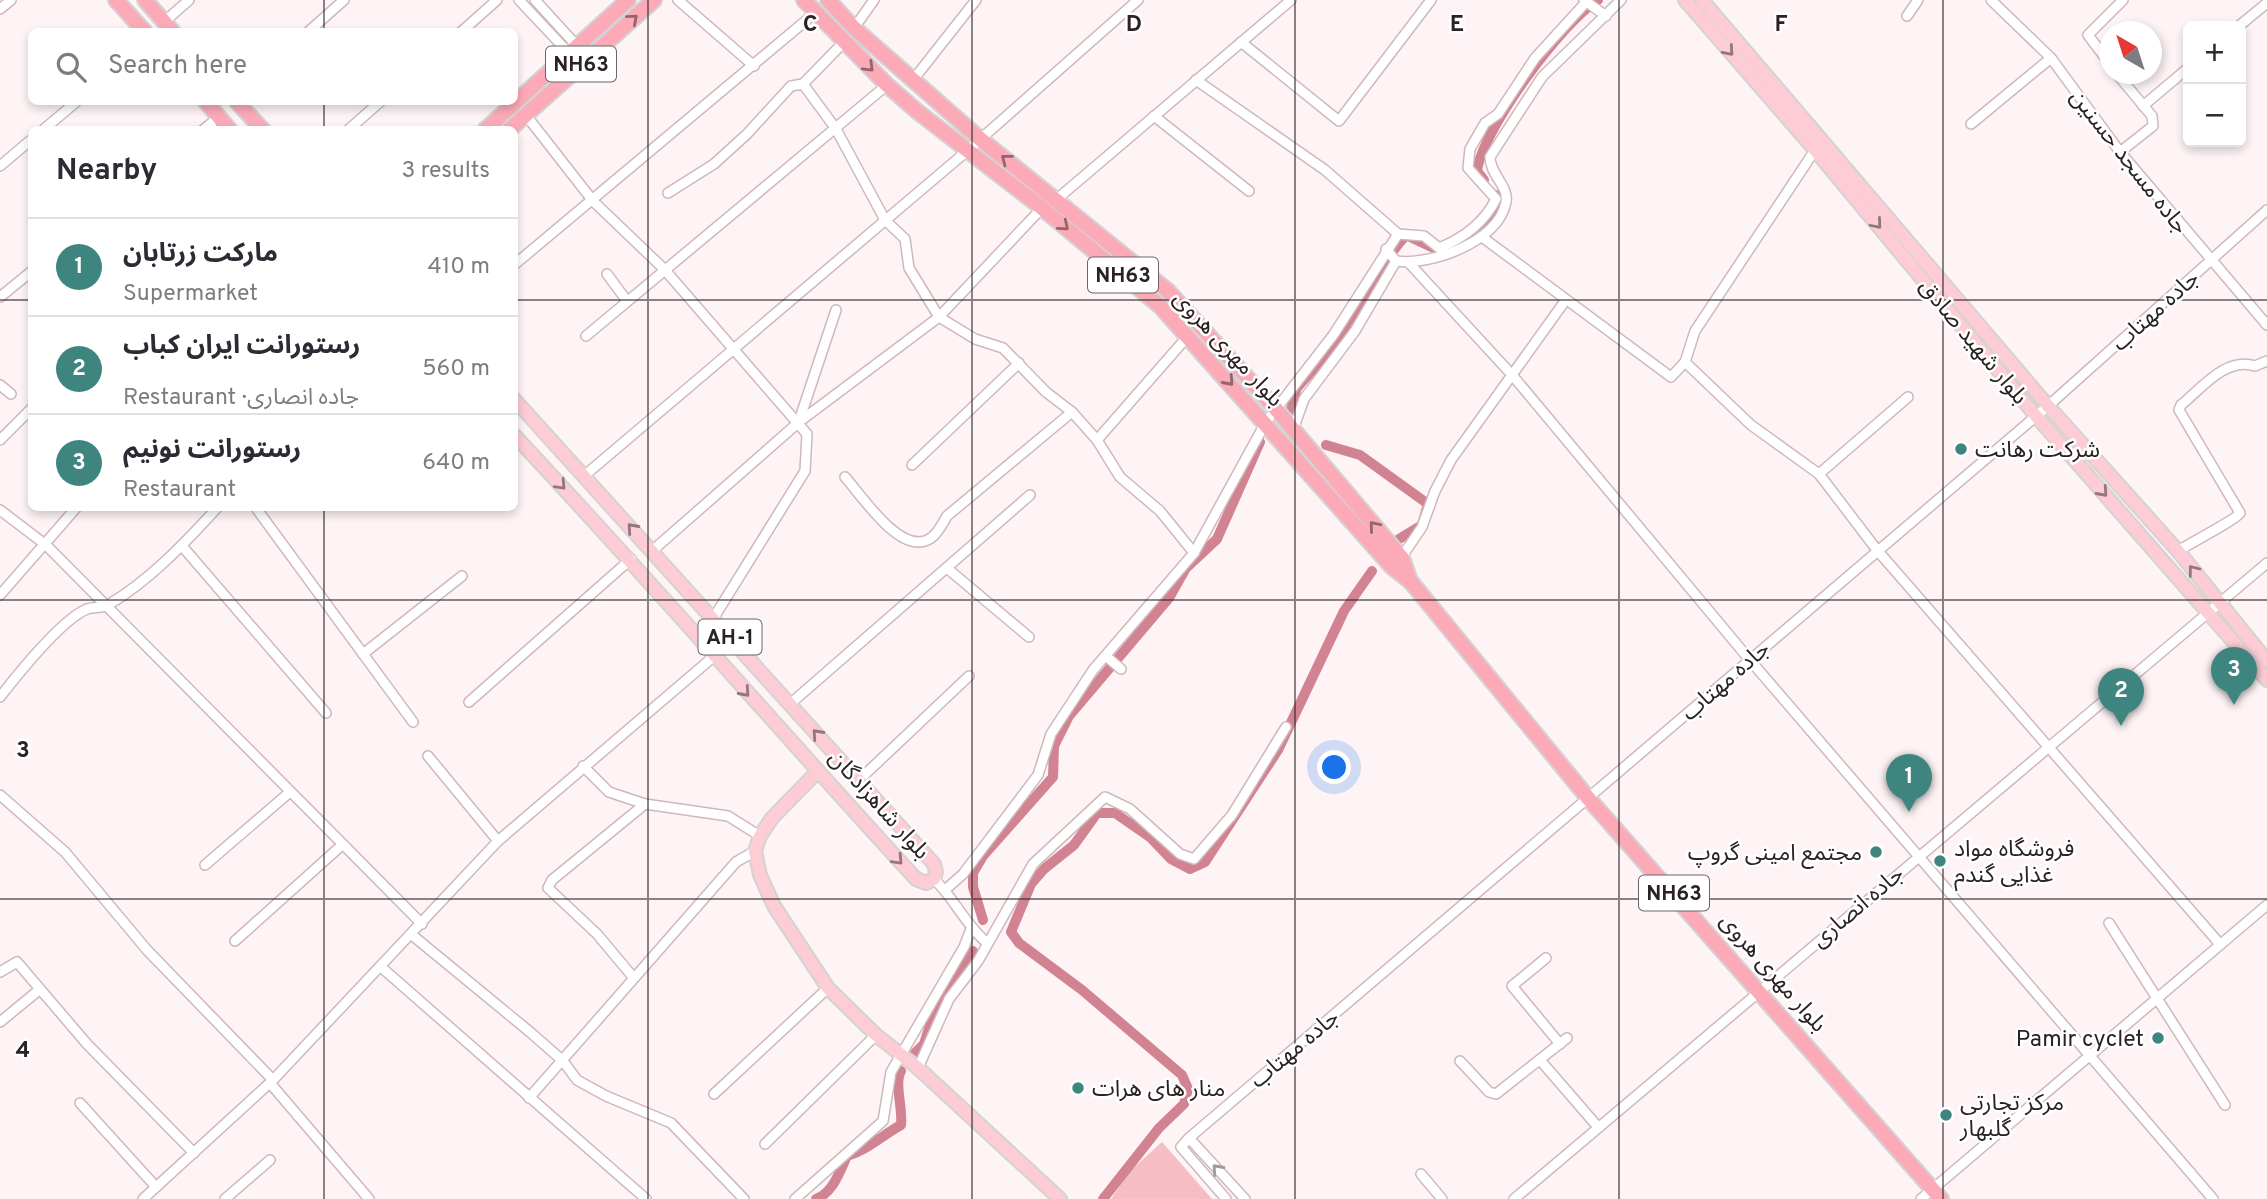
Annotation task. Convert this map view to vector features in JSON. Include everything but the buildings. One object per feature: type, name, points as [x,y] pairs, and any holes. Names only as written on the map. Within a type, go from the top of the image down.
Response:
[{"type":"highway","points":[[116,0],[141,28]]},
{"type":"highway","points":[[145,0],[169,27]]},
{"type":"highway","name":"NH63","points":[[518,99],[628,0]]},
{"type":"highway","name":"NH63","points":[[513,126],[654,0]]},
{"type":"highway","name":"بلوار مهری هروی","points":[[804,0],[887,85],[1160,306],[1397,563]]},
{"type":"highway","name":"بلوار مهری هروی","points":[[828,0],[854,28],[979,138],[1168,291],[1275,408],[1410,582],[1588,798],[1937,1194]]},
{"type":"highway","points":[[208,105],[227,126]]},
{"type":"highway","points":[[240,105],[259,126]]},
{"type":"highway","name":"NH63","points":[[489,126],[512,105]]},
{"type":"main road","name":"بلوار شهید صادق","points":[[1685,0],[1815,150],[2036,416],[2214,608],[2267,661]]},
{"type":"main road","name":"بلوار شهید صادق","points":[[1702,0],[2048,406],[2178,551],[2214,608],[2267,680]]},
{"type":"main road","name":"بلوار شاهزادگان","points":[[518,403],[934,864],[934,879],[926,883],[916,879],[715,658],[631,559],[518,439]]},
{"type":"main road","points":[[817,772],[772,818],[754,851],[760,875],[774,905],[828,988],[876,1035],[918,1068],[1060,1199]]},
{"type":"street","points":[[0,9],[11,0]]},
{"type":"street","points":[[169,27],[188,0]]},
{"type":"street","points":[[312,28],[344,0]]},
{"type":"street","points":[[466,28],[497,0]]},
{"type":"street","points":[[519,0],[584,62]]},
{"type":"street","points":[[536,0],[572,49]]},
{"type":"street","points":[[678,0],[754,66]]},
{"type":"street","points":[[854,28],[874,0]]},
{"type":"street","points":[[913,80],[976,0]]},
{"type":"street","points":[[584,476],[967,151],[1138,0]]},
{"type":"street","points":[[1057,199],[1291,0]]},
{"type":"street","points":[[1241,42],[1339,121],[1431,0]]},
{"type":"street","points":[[1386,249],[1396,261],[1409,263],[1451,254],[1482,237],[1506,204],[1505,191],[1490,170],[1490,157],[1542,77],[1621,0]]},
{"type":"street","points":[[1907,16],[1918,0]]},
{"type":"street","name":"جاده مسجد حسنین","points":[[1991,0],[2051,58],[2120,152],[2267,325]]},
{"type":"street","points":[[2102,21],[2123,0]]},
{"type":"street","points":[[1196,80],[1325,170],[1398,234],[1424,236],[1438,248],[1459,240],[1488,215],[1496,199],[1468,168],[1470,149],[1485,123],[1498,114],[1535,58],[1588,3],[1606,16]]},
{"type":"street","points":[[2245,21],[2267,3]]},
{"type":"street","points":[[518,262],[815,13]]},
{"type":"street","points":[[2099,24],[2088,35],[2099,50]]},
{"type":"street","points":[[668,193],[714,164],[747,134],[791,86],[803,84],[844,42]]},
{"type":"street","points":[[1971,124],[2051,58]]},
{"type":"street","points":[[2143,106],[2183,72]]},
{"type":"street","points":[[803,84],[836,129],[886,220],[905,239],[909,268],[939,317],[975,339],[1003,348],[1046,392],[1072,412],[1097,440],[1120,477],[1160,511],[1194,553]]},
{"type":"street","points":[[2120,152],[2151,131],[2152,116],[2125,84]]},
{"type":"street","points":[[586,336],[887,85]]},
{"type":"street","points":[[48,126],[72,105]]},
{"type":"street","points":[[353,126],[377,105]]},
{"type":"street","points":[[525,114],[593,201],[664,269],[735,347],[807,434],[805,471],[713,618]]},
{"type":"street","points":[[1153,116],[1248,191]]},
{"type":"street","points":[[208,126],[219,117]]},
{"type":"street","points":[[0,166],[28,142]]},
{"type":"street","points":[[1482,237],[1671,377],[1685,362],[1695,331],[1815,150]]},
{"type":"street","points":[[652,551],[799,422],[939,317],[1042,208]]},
{"type":"street","name":"جاده مهتاب","points":[[1227,1199],[1181,1147],[1189,1138],[2048,406],[2267,210]]},
{"type":"street","points":[[945,890],[962,874],[1038,775],[1051,734],[1093,670],[1107,657],[1194,553],[1266,422],[1334,334],[1398,234]]},
{"type":"street","points":[[1293,430],[1304,399],[1355,331],[1396,261]]},
{"type":"street","points":[[1409,263],[1513,376],[1749,659],[1919,853],[2214,1199]]},
{"type":"street","points":[[0,297],[28,274]]},
{"type":"street","points":[[607,274],[627,300]]},
{"type":"street","points":[[1397,563],[1422,527],[1435,491],[1451,460],[1565,301]]},
{"type":"street","points":[[799,422],[836,310]]},
{"type":"street","points":[[1097,440],[1188,336]]},
{"type":"street","points":[[2178,551],[2211,529],[2234,521],[2240,513],[2179,410],[2181,405],[2225,369],[2246,363],[2255,366],[2267,361]]},
{"type":"street","points":[[1685,362],[1751,425],[1819,474],[1877,550],[2219,943]]},
{"type":"street","points":[[912,465],[1019,363]]},
{"type":"street","points":[[0,385],[11,394]]},
{"type":"street","points":[[1819,474],[1908,397]]},
{"type":"street","points":[[0,440],[28,412]]},
{"type":"street","points":[[845,477],[901,537],[926,541],[933,537],[947,516],[1072,412]]},
{"type":"street","points":[[790,704],[1030,495]]},
{"type":"street","points":[[0,510],[46,545],[422,924]]},
{"type":"street","points":[[0,595],[74,511]]},
{"type":"street","points":[[0,697],[21,669],[74,619],[89,608],[106,607],[182,546],[213,511]]},
{"type":"street","points":[[258,511],[413,722]]},
{"type":"street","points":[[182,546],[326,713]]},
{"type":"street","points":[[469,702],[631,559]]},
{"type":"street","name":"جاده انصاری","points":[[1514,1199],[1919,853],[2267,563]]},
{"type":"street","points":[[948,569],[1029,637]]},
{"type":"street","points":[[363,654],[462,576]]},
{"type":"street","points":[[143,1199],[272,1082],[498,841],[733,640]]},
{"type":"street","points":[[1107,657],[1121,669]]},
{"type":"street","points":[[859,780],[969,676]]},
{"type":"street","points":[[918,1068],[949,999],[978,961],[986,942],[1033,864],[1105,797],[1130,809],[1180,854],[1194,859],[1232,815],[1286,727]]},
{"type":"street","points":[[428,756],[498,841]]},
{"type":"street","points":[[583,766],[609,792],[645,804],[728,816],[760,836]]},
{"type":"street","points":[[205,865],[290,792]]},
{"type":"street","points":[[0,795],[65,852],[147,950],[272,1082],[369,1199]]},
{"type":"street","points":[[633,977],[597,934],[551,894],[548,888],[552,880],[645,804]]},
{"type":"street","points":[[235,941],[342,845]]},
{"type":"street","points":[[529,1098],[736,862],[754,851]]},
{"type":"street","points":[[934,879],[945,890],[971,929],[986,942]]},
{"type":"street","points":[[1921,1199],[1937,1194],[2219,943],[2267,905]]},
{"type":"street","points":[[2109,923],[2225,1105]]},
{"type":"street","points":[[795,1199],[883,1121],[891,1072],[964,947],[971,929]]},
{"type":"street","points":[[412,935],[563,1061],[577,1080],[671,1123],[744,1199]]},
{"type":"street","points":[[1460,1060],[1489,1092],[1496,1094],[1564,1041],[1512,986],[1546,958]]},
{"type":"street","points":[[0,972],[16,961],[87,1044],[194,1153]]},
{"type":"street","points":[[381,967],[646,1199]]},
{"type":"street","points":[[714,1094],[828,988]]},
{"type":"street","points":[[0,1022],[40,990]]},
{"type":"street","points":[[765,1144],[876,1035]]},
{"type":"street","points":[[1541,1060],[1598,1127]]},
{"type":"street","points":[[80,1103],[156,1187]]},
{"type":"street","points":[[1189,1138],[1245,1199]]},
{"type":"street","points":[[225,1199],[270,1160]]},
{"type":"street","points":[[1421,1174],[1442,1199]]},
{"type":"shaded area","points":[[1162,1142],[1212,1199],[1111,1199],[1130,1171]]},
{"type":"waterway","points":[[1484,180],[1477,171],[1482,153],[1508,105],[1545,53],[1565,30],[1598,0]]},
{"type":"waterway","points":[[1292,394],[1348,328],[1406,235],[1440,251],[1450,247],[1468,238],[1490,218],[1500,200],[1496,195]]},
{"type":"waterway","points":[[1291,410],[1296,391]]},
{"type":"waterway","points":[[983,920],[973,887],[973,873],[983,856],[1053,777],[1054,746],[1069,716],[1169,598],[1186,568],[1217,539],[1260,442]]},
{"type":"waterway","points":[[1326,445],[1360,455],[1428,504],[1422,525],[1399,539]]},
{"type":"waterway","points":[[1103,1199],[1159,1128],[1184,1104],[1188,1089],[1182,1075],[1082,990],[1019,943],[1011,932],[1031,884],[1044,869],[1074,845],[1097,813],[1115,813],[1151,838],[1171,859],[1190,869],[1205,862],[1278,750],[1344,611],[1372,571]]},
{"type":"waterway","points":[[915,1053],[924,1044],[937,1003],[973,951]]},
{"type":"waterway","points":[[816,1199],[831,1187],[847,1156],[901,1125],[898,1082],[901,1071]]},
{"type":"place","name":"شرکت رهانت","points":[[1961,449]]},
{"type":"place","name":"رستورانت نونیم","points":[[2234,705]]},
{"type":"place","name":"رستورانت ایران کباب","points":[[2121,726]]},
{"type":"place","name":"مارکت زرتابان","points":[[1909,812]]},
{"type":"place","name":"مجتمع امینی گروپ","points":[[1876,852]]},
{"type":"place","name":"فروشگاه مواد غذایی گندم","points":[[1940,861]]},
{"type":"place","name":"Pamir cyclet","points":[[2158,1038]]},
{"type":"place","name":"منار های هرات","points":[[1078,1088]]},
{"type":"place","name":"مرکز تجارتی گلبهار","points":[[1946,1115]]}]
